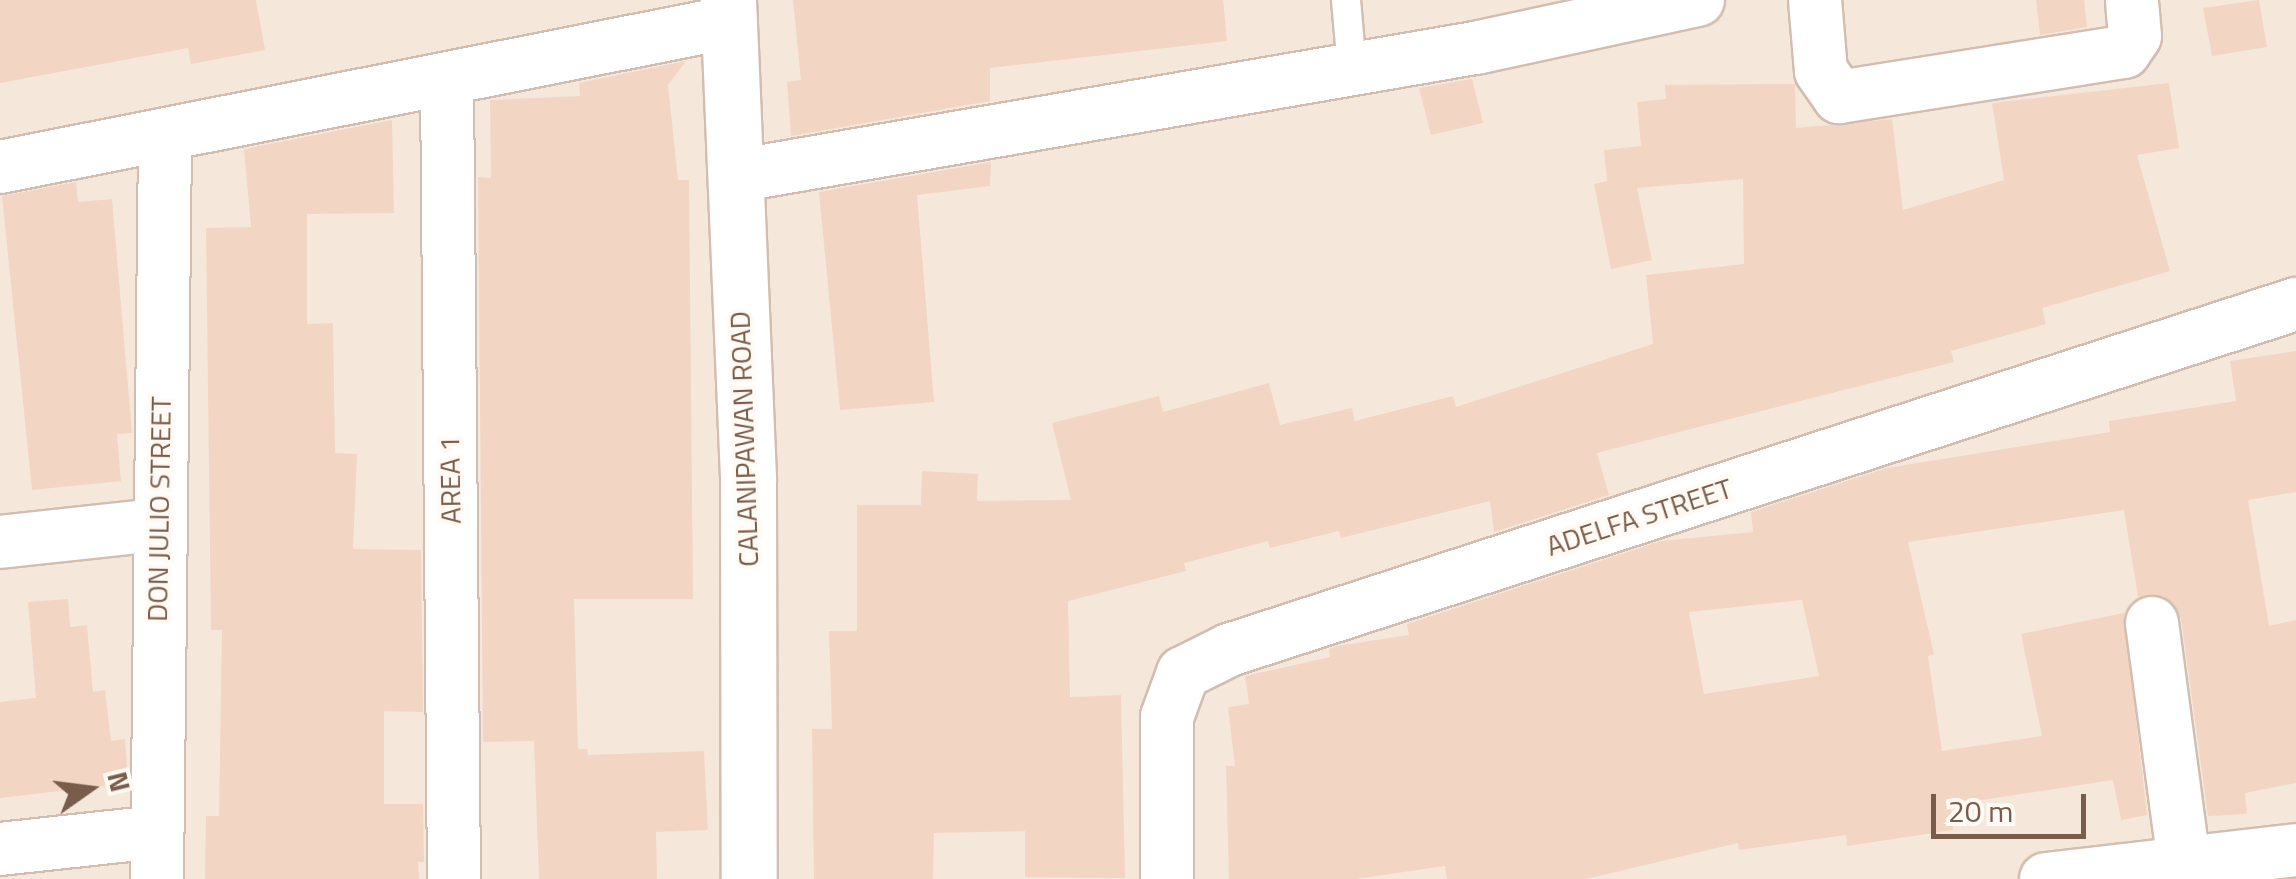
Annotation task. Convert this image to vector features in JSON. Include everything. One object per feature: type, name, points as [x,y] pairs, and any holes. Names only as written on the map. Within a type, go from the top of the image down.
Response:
[{"type":"street","points":[[735,176],[1352,69],[1487,24],[1698,0]]},
{"type":"street","points":[[1815,0],[1821,71],[1839,97],[2124,52],[2135,36],[2132,0]]},
{"type":"street","points":[[0,167],[165,139],[446,81],[726,11]]},
{"type":"street","name":"CALANIPAWAN ROAD","points":[[726,11],[748,481],[749,879]]},
{"type":"street","name":"AREA 1","points":[[446,81],[454,879]]},
{"type":"street","name":"DON JULIO STREET","points":[[157,855],[157,526],[165,139]]},
{"type":"street","name":"ADELFA STREET","points":[[1166,879],[1167,717],[1183,674],[1229,650],[2296,304]]},
{"type":"street","points":[[0,542],[157,526]]},
{"type":"street","points":[[2152,622],[2184,863]]},
{"type":"street","points":[[0,849],[157,855]]},
{"type":"street","points":[[2046,879],[2296,850]]},
{"type":"lane","points":[[1346,0],[1352,69]]},
{"type":"shaded area","points":[[0,0],[2296,0],[2296,879],[0,879]]},
{"type":"building","points":[[0,0],[256,0],[265,50],[191,64],[188,48],[0,83]]},
{"type":"building","points":[[793,0],[1223,0],[1227,41],[990,68],[990,101],[791,136],[787,82],[801,80]]},
{"type":"building","points":[[2036,0],[2084,0],[2087,27],[2040,35]]},
{"type":"building","points":[[2259,0],[2267,47],[2212,56],[2203,8]]},
{"type":"building","points":[[686,61],[668,85],[678,180],[689,180],[693,599],[574,599],[578,749],[587,749],[588,755],[704,751],[708,830],[656,832],[657,879],[539,879],[534,741],[483,742],[478,177],[491,178],[490,100],[580,96],[579,83]]},
{"type":"building","points":[[1472,79],[1483,123],[1431,135],[1419,88]]},
{"type":"building","points":[[2169,83],[2179,148],[2137,155],[2170,271],[2042,308],[2046,324],[1951,351],[1954,362],[1597,453],[1609,495],[1494,532],[1490,501],[1341,538],[1339,531],[1270,548],[1268,541],[1184,563],[1186,571],[1068,601],[1070,697],[1121,695],[1125,878],[1025,877],[1025,831],[934,833],[933,879],[814,879],[812,729],[832,729],[829,631],[857,631],[857,505],[921,505],[922,471],[978,474],[977,501],[1071,500],[1052,423],[1159,396],[1163,412],[1269,383],[1280,425],[1352,408],[1355,421],[1453,396],[1456,407],[1653,344],[1646,275],[1744,264],[1743,179],[1637,188],[1652,260],[1611,269],[1594,184],[1607,181],[1604,150],[1641,146],[1637,102],[1666,99],[1665,85],[1795,84],[1796,128],[1892,119],[1903,210],[2004,180],[1992,103]]},
{"type":"building","points":[[392,120],[394,213],[307,214],[307,324],[333,323],[335,453],[357,454],[353,549],[421,550],[423,712],[384,711],[384,804],[423,804],[424,862],[418,862],[419,879],[205,879],[206,816],[219,816],[222,630],[211,630],[206,228],[251,227],[244,149]]},
{"type":"building","points":[[991,162],[990,186],[917,195],[934,402],[840,410],[819,192]]},
{"type":"building","points":[[76,182],[78,202],[112,199],[132,433],[117,434],[121,481],[32,490],[2,196]]},
{"type":"building","points":[[2296,351],[2296,492],[2248,500],[2269,626],[2296,620],[2296,783],[2245,793],[2247,814],[2208,816],[2181,618],[2164,596],[2138,597],[2124,510],[1908,542],[1934,654],[1928,656],[1942,751],[2042,736],[2021,634],[2124,613],[2147,815],[2121,820],[2113,780],[1950,805],[1953,830],[1847,846],[1846,835],[1739,850],[1738,843],[1586,879],[1447,879],[1445,866],[1355,879],[1229,879],[1226,766],[1235,766],[1228,707],[1249,704],[1245,676],[1330,657],[1329,649],[1337,646],[1409,635],[1407,624],[1661,541],[1753,532],[1751,512],[1887,468],[2110,432],[2109,421],[2236,401],[2230,361]],"holes":[[[1802,600],[1819,676],[1704,694],[1689,612]]]},
{"type":"building","points":[[68,599],[70,627],[87,625],[93,692],[105,690],[111,741],[125,739],[128,783],[0,798],[0,702],[36,698],[28,602]]}]
